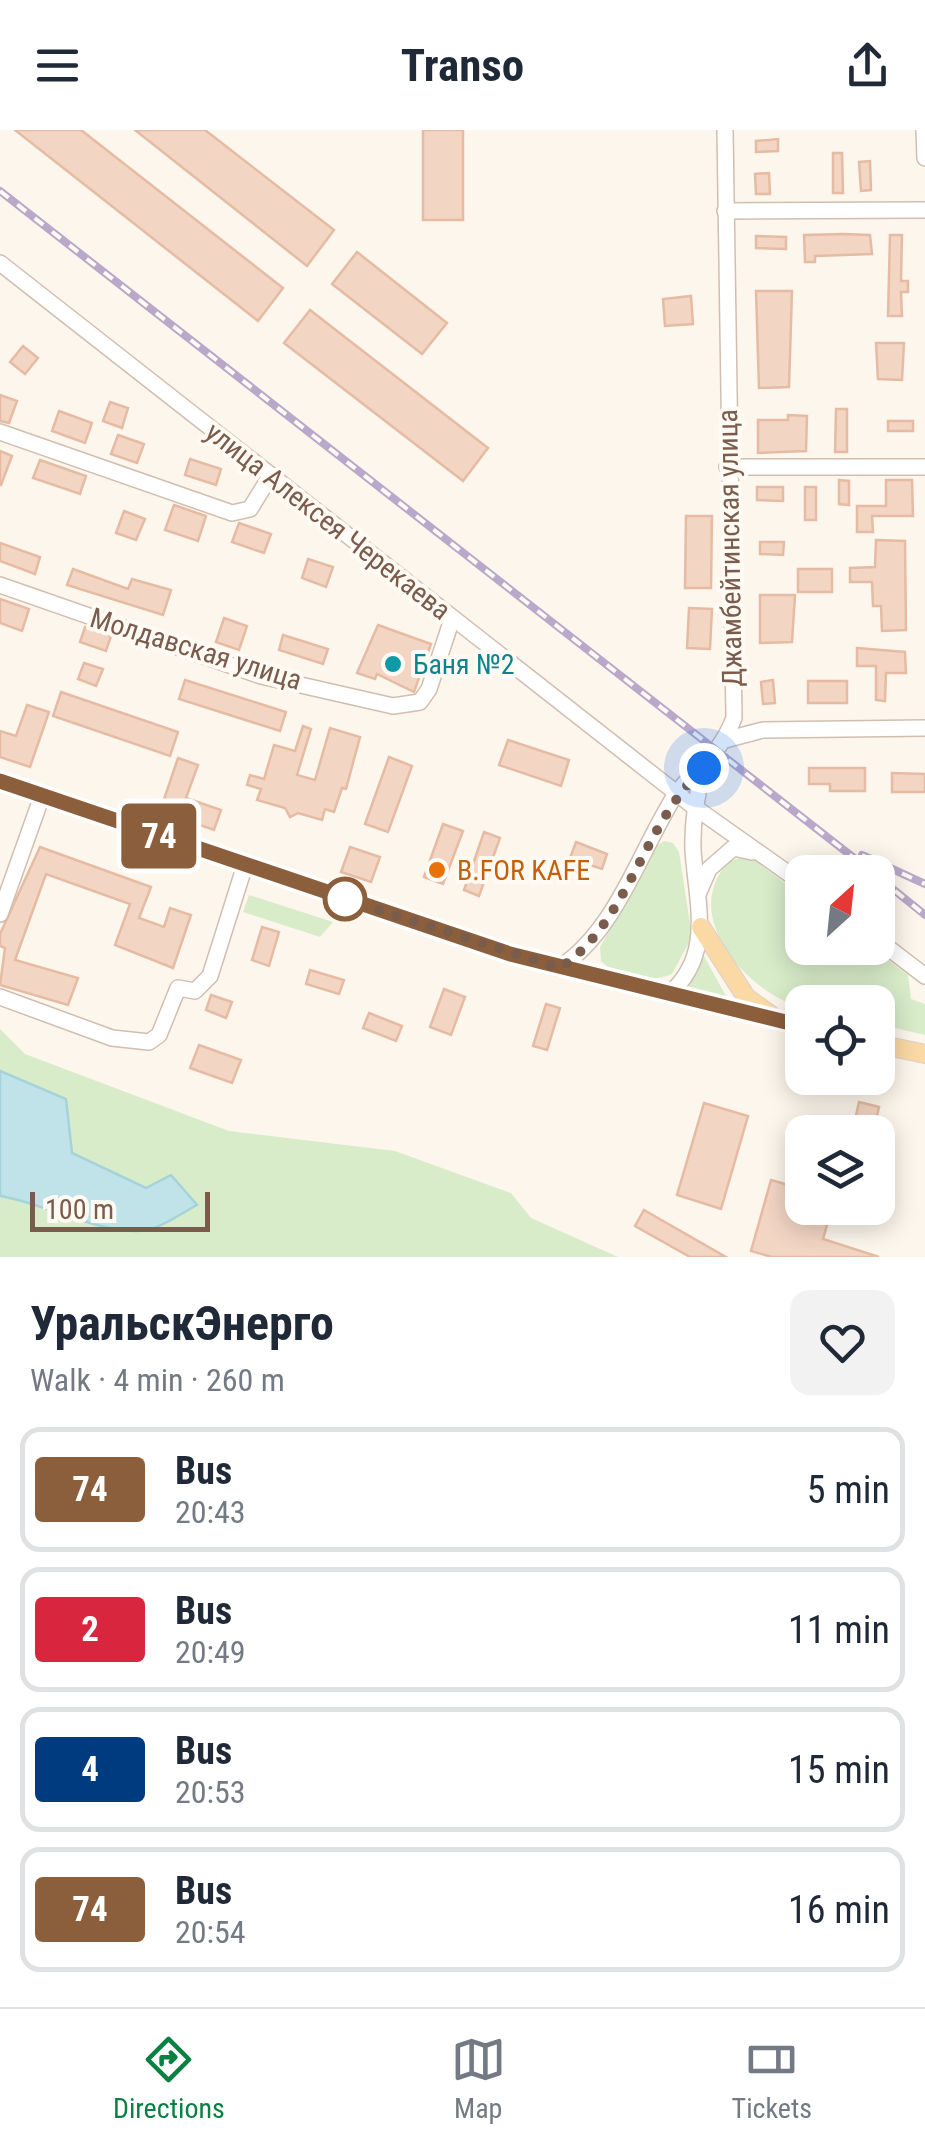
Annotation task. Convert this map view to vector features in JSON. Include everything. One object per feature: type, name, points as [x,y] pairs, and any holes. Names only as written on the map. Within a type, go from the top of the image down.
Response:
[{"type":"main road","points":[[0,781],[452,936],[560,968],[785,1023]]},
{"type":"main road","points":[[702,927],[746,997],[780,1022]]},
{"type":"main road","points":[[895,1046],[925,1052]]},
{"type":"street","name":"Джамбейтинская улица","points":[[560,968],[594,937],[677,792],[704,768],[726,740],[734,708],[727,467],[725,130]]},
{"type":"street","points":[[924,130],[925,158]]},
{"type":"street","points":[[726,211],[925,210]]},
{"type":"street","name":"улица Алексея Черекаева","points":[[0,263],[452,619],[694,806],[785,871]]},
{"type":"street","points":[[0,432],[232,513],[250,509],[271,475]]},
{"type":"street","points":[[727,467],[925,467]]},
{"type":"street","name":"Молдавская улица","points":[[0,585],[261,676],[393,706],[420,702],[452,619]]},
{"type":"street","points":[[726,740],[763,730],[925,728]]},
{"type":"street","points":[[668,995],[689,971],[702,927],[694,806],[704,768]]},
{"type":"street","points":[[0,914],[42,796]]},
{"type":"street","points":[[697,896],[720,856],[732,848],[761,853]]},
{"type":"street","points":[[0,997],[112,1038],[136,1044],[150,1042],[159,1035],[178,988],[195,991],[210,976],[245,865]]},
{"type":"street","points":[[895,953],[925,976]]},
{"type":"green space","points":[[664,841],[673,843],[679,852],[692,937],[672,974],[635,978],[601,961],[600,947],[655,847]]},
{"type":"green space","points":[[754,860],[785,883],[785,965],[895,965],[908,975],[911,999],[925,1004],[925,1035],[895,1028],[895,985],[785,985],[785,1001],[751,979],[724,946],[711,909],[714,886],[727,861]]},
{"type":"green space","points":[[249,895],[333,922],[320,937],[243,912]]},
{"type":"green space","points":[[704,956],[727,998],[687,990]]},
{"type":"green space","points":[[0,1029],[25,1054],[229,1131],[395,1151],[511,1193],[531,1218],[618,1257],[0,1257],[0,1196],[29,1201],[119,1231],[146,1188],[72,1153],[66,1100],[0,1071]]},
{"type":"water","points":[[0,1071],[66,1099],[72,1153],[146,1188],[171,1175],[197,1205],[159,1226],[131,1231],[0,1196]]},
{"type":"building","points":[[15,130],[81,130],[283,288],[258,321]]},
{"type":"building","points":[[135,130],[205,130],[334,230],[307,266]]},
{"type":"building","points":[[423,130],[463,130],[463,220],[423,220]]},
{"type":"building","points":[[778,139],[778,151],[756,152],[756,141]]},
{"type":"building","points":[[833,153],[842,153],[843,193],[833,193]]},
{"type":"building","points":[[870,161],[871,190],[861,191],[859,162]]},
{"type":"building","points":[[769,173],[770,194],[756,194],[755,174]]},
{"type":"building","points":[[804,235],[870,235],[872,254],[815,256],[815,262],[805,262]]},
{"type":"building","points":[[890,235],[902,235],[901,281],[908,281],[908,292],[901,292],[902,316],[888,316]]},
{"type":"building","points":[[756,236],[786,237],[786,249],[756,248]]},
{"type":"building","points":[[357,252],[447,323],[422,354],[332,284]]},
{"type":"building","points":[[756,291],[792,291],[789,387],[759,388]]},
{"type":"building","points":[[691,296],[693,324],[665,326],[663,299]]},
{"type":"building","points":[[310,310],[488,448],[463,481],[284,343]]},
{"type":"building","points":[[876,343],[904,343],[902,380],[878,379]]},
{"type":"building","points":[[23,346],[38,358],[25,374],[10,362]]},
{"type":"building","points":[[0,395],[17,401],[9,423],[0,421]]},
{"type":"building","points":[[110,402],[128,408],[122,428],[103,421]]},
{"type":"building","points":[[836,409],[847,409],[847,452],[835,452]]},
{"type":"building","points":[[59,411],[92,423],[85,443],[52,431]]},
{"type":"building","points":[[788,415],[807,416],[806,451],[758,453],[758,420],[788,420]]},
{"type":"building","points":[[888,421],[913,421],[913,431],[888,431]]},
{"type":"building","points":[[118,435],[144,444],[137,463],[111,454]]},
{"type":"building","points":[[0,451],[12,456],[1,485],[0,485]]},
{"type":"building","points":[[190,459],[221,469],[216,485],[185,475]]},
{"type":"building","points":[[40,460],[86,476],[80,494],[33,478]]},
{"type":"building","points":[[839,480],[849,481],[849,505],[839,504]]},
{"type":"building","points":[[886,480],[912,480],[913,516],[872,516],[873,532],[857,532],[857,506],[886,506]]},
{"type":"building","points":[[757,487],[783,487],[783,501],[757,500]]},
{"type":"building","points":[[805,487],[816,487],[816,520],[805,520]]},
{"type":"building","points":[[174,505],[206,516],[198,541],[165,530]]},
{"type":"building","points":[[124,511],[145,519],[136,540],[116,533]]},
{"type":"building","points":[[686,516],[712,516],[711,588],[685,588]]},
{"type":"building","points":[[239,523],[271,534],[264,553],[232,542]]},
{"type":"building","points":[[876,540],[905,541],[906,630],[882,631],[881,606],[873,606],[872,582],[850,582],[850,568],[875,567]]},
{"type":"building","points":[[760,542],[784,542],[783,555],[760,554]]},
{"type":"building","points":[[0,543],[40,557],[35,574],[0,561]]},
{"type":"building","points":[[308,559],[333,567],[326,587],[302,578]]},
{"type":"building","points":[[73,569],[128,589],[132,579],[171,590],[163,615],[67,585]]},
{"type":"building","points":[[798,569],[832,569],[832,592],[798,592]]},
{"type":"building","points":[[760,595],[795,595],[792,642],[760,643]]},
{"type":"building","points":[[0,599],[29,609],[22,631],[0,623]]},
{"type":"building","points":[[689,608],[712,609],[710,649],[687,648]]},
{"type":"building","points":[[224,618],[247,626],[239,650],[216,642]]},
{"type":"building","name":"Баня №2","points":[[378,625],[431,644],[414,692],[377,674],[375,679],[357,673]]},
{"type":"building","points":[[85,627],[111,636],[106,651],[80,642]]},
{"type":"building","points":[[283,635],[328,649],[323,664],[279,650]]},
{"type":"building","points":[[857,648],[905,652],[906,673],[886,673],[885,701],[876,700],[876,666],[857,666]]},
{"type":"building","points":[[84,663],[103,669],[96,686],[78,679]]},
{"type":"building","points":[[185,680],[286,712],[280,731],[179,699]]},
{"type":"building","points":[[773,680],[775,703],[763,704],[761,682]]},
{"type":"building","points":[[808,681],[847,681],[847,703],[808,703]]},
{"type":"building","points":[[61,692],[178,732],[170,756],[53,716]]},
{"type":"building","points":[[27,705],[49,712],[30,767],[0,757],[0,731],[16,736]]},
{"type":"building","points":[[303,726],[311,729],[297,775],[315,780],[330,728],[360,737],[346,789],[342,788],[334,812],[325,809],[322,820],[298,813],[290,817],[285,808],[257,800],[261,789],[247,785],[250,775],[264,779],[274,745],[295,751]]},
{"type":"building","points":[[508,740],[569,760],[561,786],[499,765]]},
{"type":"building","points":[[389,757],[412,766],[388,832],[365,824]]},
{"type":"building","points":[[178,758],[198,765],[186,798],[221,810],[214,830],[160,811]]},
{"type":"building","points":[[809,768],[865,768],[865,791],[830,791],[830,784],[809,784]]},
{"type":"building","points":[[892,773],[925,774],[925,792],[892,792]]},
{"type":"building","points":[[443,824],[463,831],[443,884],[424,877]]},
{"type":"building","points":[[484,832],[500,838],[479,896],[464,890]]},
{"type":"building","points":[[576,842],[607,854],[602,869],[570,858]]},
{"type":"building","points":[[40,847],[151,887],[139,918],[164,927],[170,908],[191,915],[173,968],[115,945],[130,904],[46,874],[15,960],[78,978],[68,1005],[0,985],[5,948],[0,946],[0,934]]},
{"type":"building","points":[[350,847],[380,857],[371,882],[341,872]]},
{"type":"building","points":[[262,927],[279,932],[269,966],[252,960]]},
{"type":"building","points":[[310,970],[344,980],[339,994],[306,984]]},
{"type":"building","points":[[444,989],[465,997],[451,1035],[430,1027]]},
{"type":"building","points":[[211,995],[232,1002],[226,1018],[206,1010]]},
{"type":"building","points":[[546,1004],[560,1008],[547,1050],[533,1046]]},
{"type":"building","points":[[369,1013],[402,1026],[396,1041],[363,1028]]},
{"type":"building","points":[[199,1045],[241,1060],[232,1083],[190,1068]]},
{"type":"building","points":[[859,1102],[879,1107],[877,1115],[856,1115]]},
{"type":"building","points":[[704,1103],[748,1116],[721,1209],[677,1195]]},
{"type":"building","points":[[771,1180],[785,1184],[785,1225],[827,1225],[823,1239],[879,1257],[772,1257],[751,1251]]},
{"type":"building","points":[[644,1210],[726,1257],[690,1257],[635,1226]]},
{"type":"railway","points":[[0,191],[850,855]]},
{"type":"railway","points":[[895,870],[925,884]]},
{"type":"railway","points":[[895,891],[925,915]]},
{"type":"bus line","name":"74","points":[[0,781],[510,954],[785,1022]]},
{"type":"place","name":"Баня №2","points":[[393,664]]},
{"type":"place","name":"B.FOR KAFE","points":[[437,870]]},
{"type":"route","points":[[345,899],[560,968],[594,937],[677,792],[704,768]]}]
